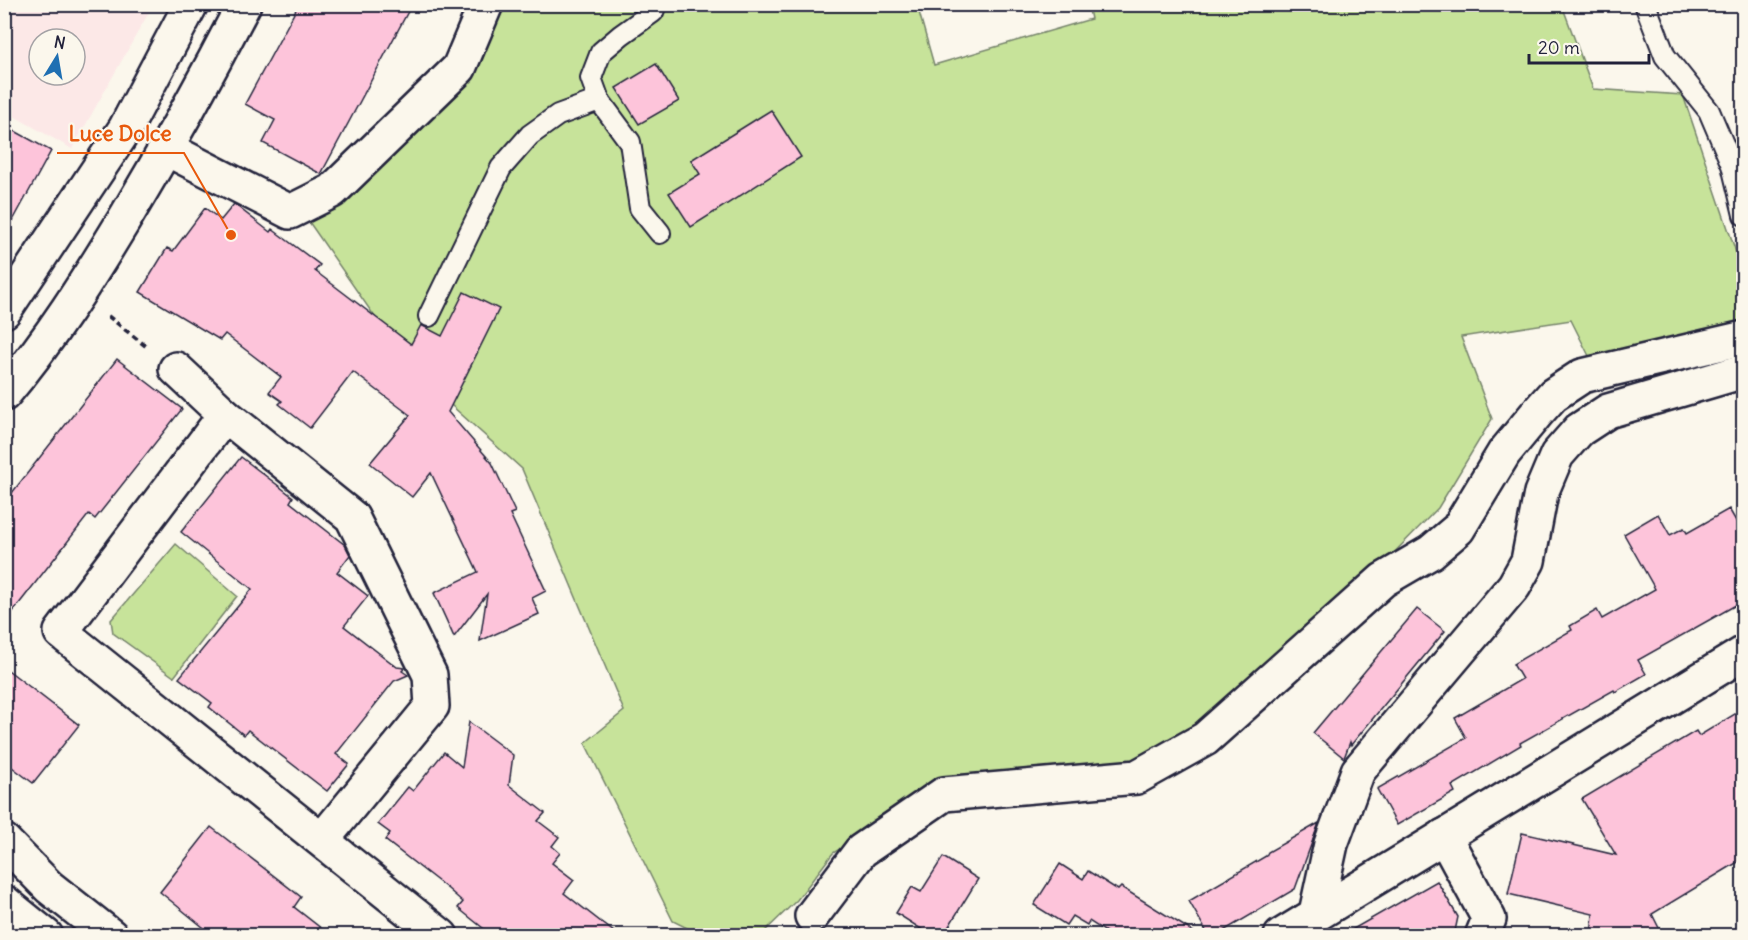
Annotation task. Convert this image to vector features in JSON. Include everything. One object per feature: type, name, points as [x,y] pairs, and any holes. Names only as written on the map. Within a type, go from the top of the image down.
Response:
[{"type":"street","points":[[4,311],[125,129],[191,4]]},
{"type":"street","points":[[4,394],[32,361],[83,287],[167,149],[244,4]]},
{"type":"street","points":[[167,149],[290,212],[332,190],[459,68],[486,4]]},
{"type":"street","points":[[812,916],[861,851],[944,794],[1137,777],[1205,739],[1383,579],[1431,552],[1458,529],[1504,453],[1553,395],[1582,376],[1743,338]]},
{"type":"street","points":[[176,369],[225,415],[352,516],[429,675],[432,706],[322,840]]},
{"type":"street","points":[[1316,913],[1331,844],[1358,771],[1514,586],[1528,561],[1541,493],[1557,455],[1579,430],[1608,411],[1743,371]]},
{"type":"street","points":[[225,415],[60,632],[441,936]]},
{"type":"street","points":[[1281,936],[1743,653]]},
{"type":"street","points":[[1444,836],[1489,919],[1482,936]]},
{"type":"street","points":[[4,841],[50,887],[111,936]]},
{"type":"street","points":[[4,902],[46,936]]},
{"type":"lane","points":[[656,4],[653,12],[601,52],[591,78],[599,100],[630,142],[640,208],[660,233]]},
{"type":"lane","points":[[1645,4],[1665,56],[1709,111],[1732,165],[1743,215]]},
{"type":"lane","points":[[429,316],[501,168],[530,135],[558,115],[599,100]]},
{"type":"path","points":[[103,312],[176,369]]},
{"type":"shaded area","points":[[11,5],[153,5],[72,149],[5,111],[5,17]]},
{"type":"green space","points":[[493,5],[917,5],[934,65],[1091,19],[1088,5],[1562,5],[1593,89],[1683,95],[1743,273],[1743,324],[1591,360],[1571,320],[1461,337],[1492,419],[1438,508],[1364,583],[1203,724],[1133,768],[937,788],[833,853],[797,900],[761,935],[701,935],[673,921],[585,743],[624,711],[522,469],[411,369],[307,219]]},
{"type":"green space","points":[[176,544],[237,596],[174,677],[113,633],[111,620]]},
{"type":"building","points":[[299,4],[412,4],[321,174],[263,143],[275,120],[245,104]]},
{"type":"building","points":[[656,64],[679,101],[639,124],[616,88]]},
{"type":"building","points":[[771,110],[801,157],[691,227],[669,193],[700,174],[691,160]]},
{"type":"building","points":[[4,125],[51,151],[4,237]]},
{"type":"building","points":[[234,204],[270,232],[272,229],[320,265],[315,271],[411,344],[421,325],[442,336],[464,292],[499,309],[448,412],[492,463],[515,512],[510,514],[546,591],[532,598],[539,614],[480,641],[487,594],[454,637],[434,593],[478,572],[431,473],[412,497],[370,463],[410,415],[353,372],[310,428],[279,404],[282,401],[269,392],[281,377],[225,334],[220,340],[140,292],[167,248],[173,251],[205,208],[221,220]]},
{"type":"building","points":[[117,359],[182,409],[95,519],[89,514],[4,623],[4,503]]},
{"type":"building","points":[[241,457],[293,497],[290,502],[345,545],[350,555],[337,572],[368,596],[344,626],[397,667],[405,668],[402,671],[408,675],[394,681],[336,754],[349,764],[327,791],[248,730],[244,735],[209,707],[212,703],[179,678],[252,589],[181,532]]},
{"type":"building","points":[[1729,509],[1743,533],[1743,601],[1638,660],[1646,674],[1520,743],[1521,745],[1452,786],[1455,792],[1397,825],[1377,789],[1466,738],[1455,718],[1522,679],[1513,664],[1572,630],[1570,626],[1597,610],[1602,619],[1655,589],[1624,534],[1658,514],[1670,535],[1684,528],[1687,533]]},
{"type":"building","points":[[1417,609],[1445,631],[1351,745],[1350,742],[1344,758],[1313,733]]},
{"type":"building","points":[[4,667],[79,725],[33,783],[4,761]]},
{"type":"building","points":[[1743,709],[1743,859],[1652,914],[1663,936],[1591,936],[1593,914],[1508,894],[1522,833],[1616,855],[1582,799],[1696,731],[1699,736]]},
{"type":"building","points":[[469,722],[513,755],[509,785],[545,813],[538,821],[559,837],[552,846],[560,853],[552,863],[574,880],[564,893],[619,936],[493,936],[458,908],[463,902],[385,840],[390,833],[378,824],[408,787],[413,791],[444,752],[462,767]]},
{"type":"building","points":[[1319,823],[1295,889],[1215,936],[1209,936],[1189,901]]},
{"type":"building","points":[[211,827],[301,897],[294,907],[331,936],[214,936],[160,892]]},
{"type":"building","points":[[943,857],[978,879],[943,936],[932,936],[896,913],[912,887],[921,892]]},
{"type":"building","points":[[1060,864],[1083,879],[1088,871],[1118,890],[1121,887],[1200,936],[1112,936],[1089,921],[1087,925],[1072,916],[1066,925],[1034,905]]},
{"type":"building","points":[[1437,881],[1458,917],[1454,936],[1341,936]]},
{"type":"place","name":"Luce Dolce","points":[[231,235]]}]
